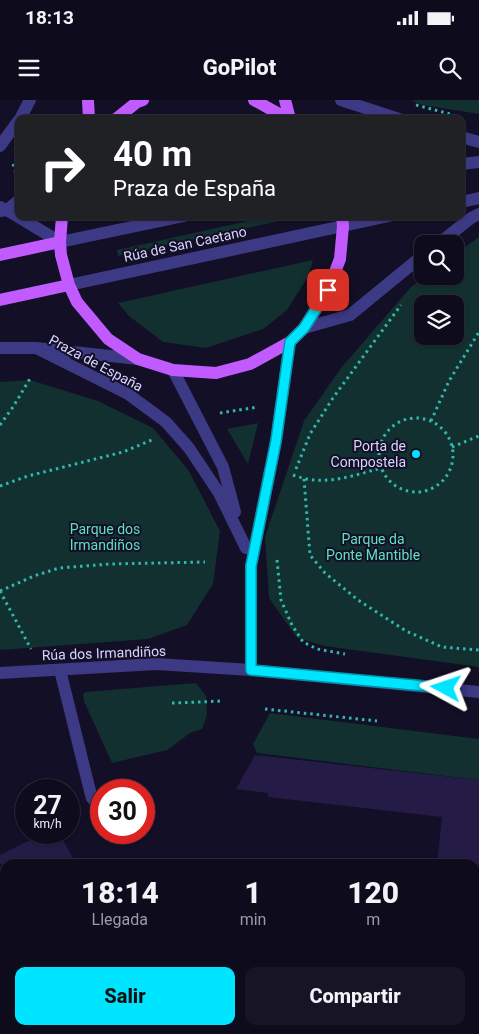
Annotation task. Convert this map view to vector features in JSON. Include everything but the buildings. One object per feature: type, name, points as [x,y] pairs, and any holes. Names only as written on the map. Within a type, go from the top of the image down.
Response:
[{"type":"main road","points":[[88,100],[89,115]]},
{"type":"main road","points":[[121,115],[143,100]]},
{"type":"main road","points":[[254,100],[282,115]]},
{"type":"main road","points":[[285,100],[288,115]]},
{"type":"main road","name":"Praza de España","points":[[62,220],[60,242],[69,285],[77,302],[108,339],[138,359],[173,370],[216,372],[250,364],[290,342],[304,328],[328,290],[340,259],[342,221]]},
{"type":"main road","points":[[0,255],[60,242]]},
{"type":"main road","points":[[0,300],[69,285]]},
{"type":"street","points":[[21,115],[30,100]]},
{"type":"street","points":[[341,100],[387,115]]},
{"type":"street","points":[[0,146],[15,125]]},
{"type":"street","points":[[465,138],[479,142]]},
{"type":"street","points":[[465,164],[479,162]]},
{"type":"street","points":[[465,201],[479,198]]},
{"type":"street","points":[[2,210],[15,202]]},
{"type":"street","points":[[2,210],[15,217]]},
{"type":"street","points":[[449,235],[479,214]]},
{"type":"street","points":[[20,220],[60,242]]},
{"type":"street","name":"Rúa de San Caetano","points":[[60,242],[166,220]]},
{"type":"street","name":"Rúa de San Caetano","points":[[69,285],[342,221]]},
{"type":"street","points":[[304,328],[350,315],[414,263]]},
{"type":"street","name":"Praza de España","points":[[251,670],[251,566],[276,441],[290,342]]},
{"type":"street","points":[[0,348],[36,348],[138,359]]},
{"type":"street","name":"Praza de España","points":[[36,348],[128,394],[166,422],[189,448],[219,492],[246,548]]},
{"type":"street","name":"Praza de España","points":[[173,370],[222,467],[251,566]]},
{"type":"street","name":"Rúa dos Irmandiños","points":[[0,673],[156,664],[251,670],[479,692]]},
{"type":"street","points":[[60,670],[90,791]]},
{"type":"path","points":[[409,102],[458,115]]},
{"type":"path","points":[[12,159],[15,170]]},
{"type":"path","points":[[290,484],[310,434],[332,398],[404,301]]},
{"type":"path","points":[[431,420],[449,381],[479,332]]},
{"type":"path","points":[[0,425],[31,377]]},
{"type":"path","points":[[218,413],[266,406]]},
{"type":"path","points":[[407,419],[431,420],[441,427],[448,436],[452,447],[450,471],[442,481],[432,488],[421,491],[408,491],[397,486],[387,478],[381,468],[380,444],[386,432],[395,424],[407,419]]},
{"type":"path","points":[[452,447],[479,436]]},
{"type":"path","points":[[0,486],[28,476],[123,452],[155,439]]},
{"type":"path","points":[[293,475],[304,479],[339,480],[381,468]]},
{"type":"path","points":[[304,479],[310,556],[326,574],[358,600],[406,631],[442,647],[479,650]]},
{"type":"path","points":[[277,558],[281,600],[292,625],[303,642],[317,649],[346,654]]},
{"type":"path","points":[[33,653],[0,590],[59,568],[110,564],[206,562]]},
{"type":"path","points":[[172,703],[224,700]]},
{"type":"path","points":[[265,709],[377,721]]},
{"type":"green space","points":[[411,100],[479,100],[479,114],[423,105]]},
{"type":"green space","points":[[253,220],[284,220],[118,256],[117,250]]},
{"type":"green space","name":"Parque da Ponte Mantible","points":[[479,237],[479,667],[325,646],[297,638],[269,598],[265,537],[304,421],[341,368],[414,285],[464,285],[464,248]]},
{"type":"green space","points":[[313,260],[309,275],[287,310],[263,329],[206,348],[163,342],[129,316],[118,303]]},
{"type":"green space","name":"Parque dos Irmandiños","points":[[30,380],[98,401],[153,428],[189,471],[220,531],[213,584],[187,625],[148,639],[0,650],[0,382]]},
{"type":"green space","points":[[258,423],[248,464],[227,429]]},
{"type":"green space","points":[[196,683],[206,696],[207,715],[202,729],[190,733],[167,750],[112,763],[84,701],[83,695],[85,692]]},
{"type":"green space","points":[[270,713],[479,739],[479,780],[257,753],[253,744]]},
{"type":"place","name":"Porta de Compostela","points":[[416,454]]},
{"type":"route","points":[[328,290],[304,328],[290,342],[276,441],[251,566],[251,670],[446,688]]}]
